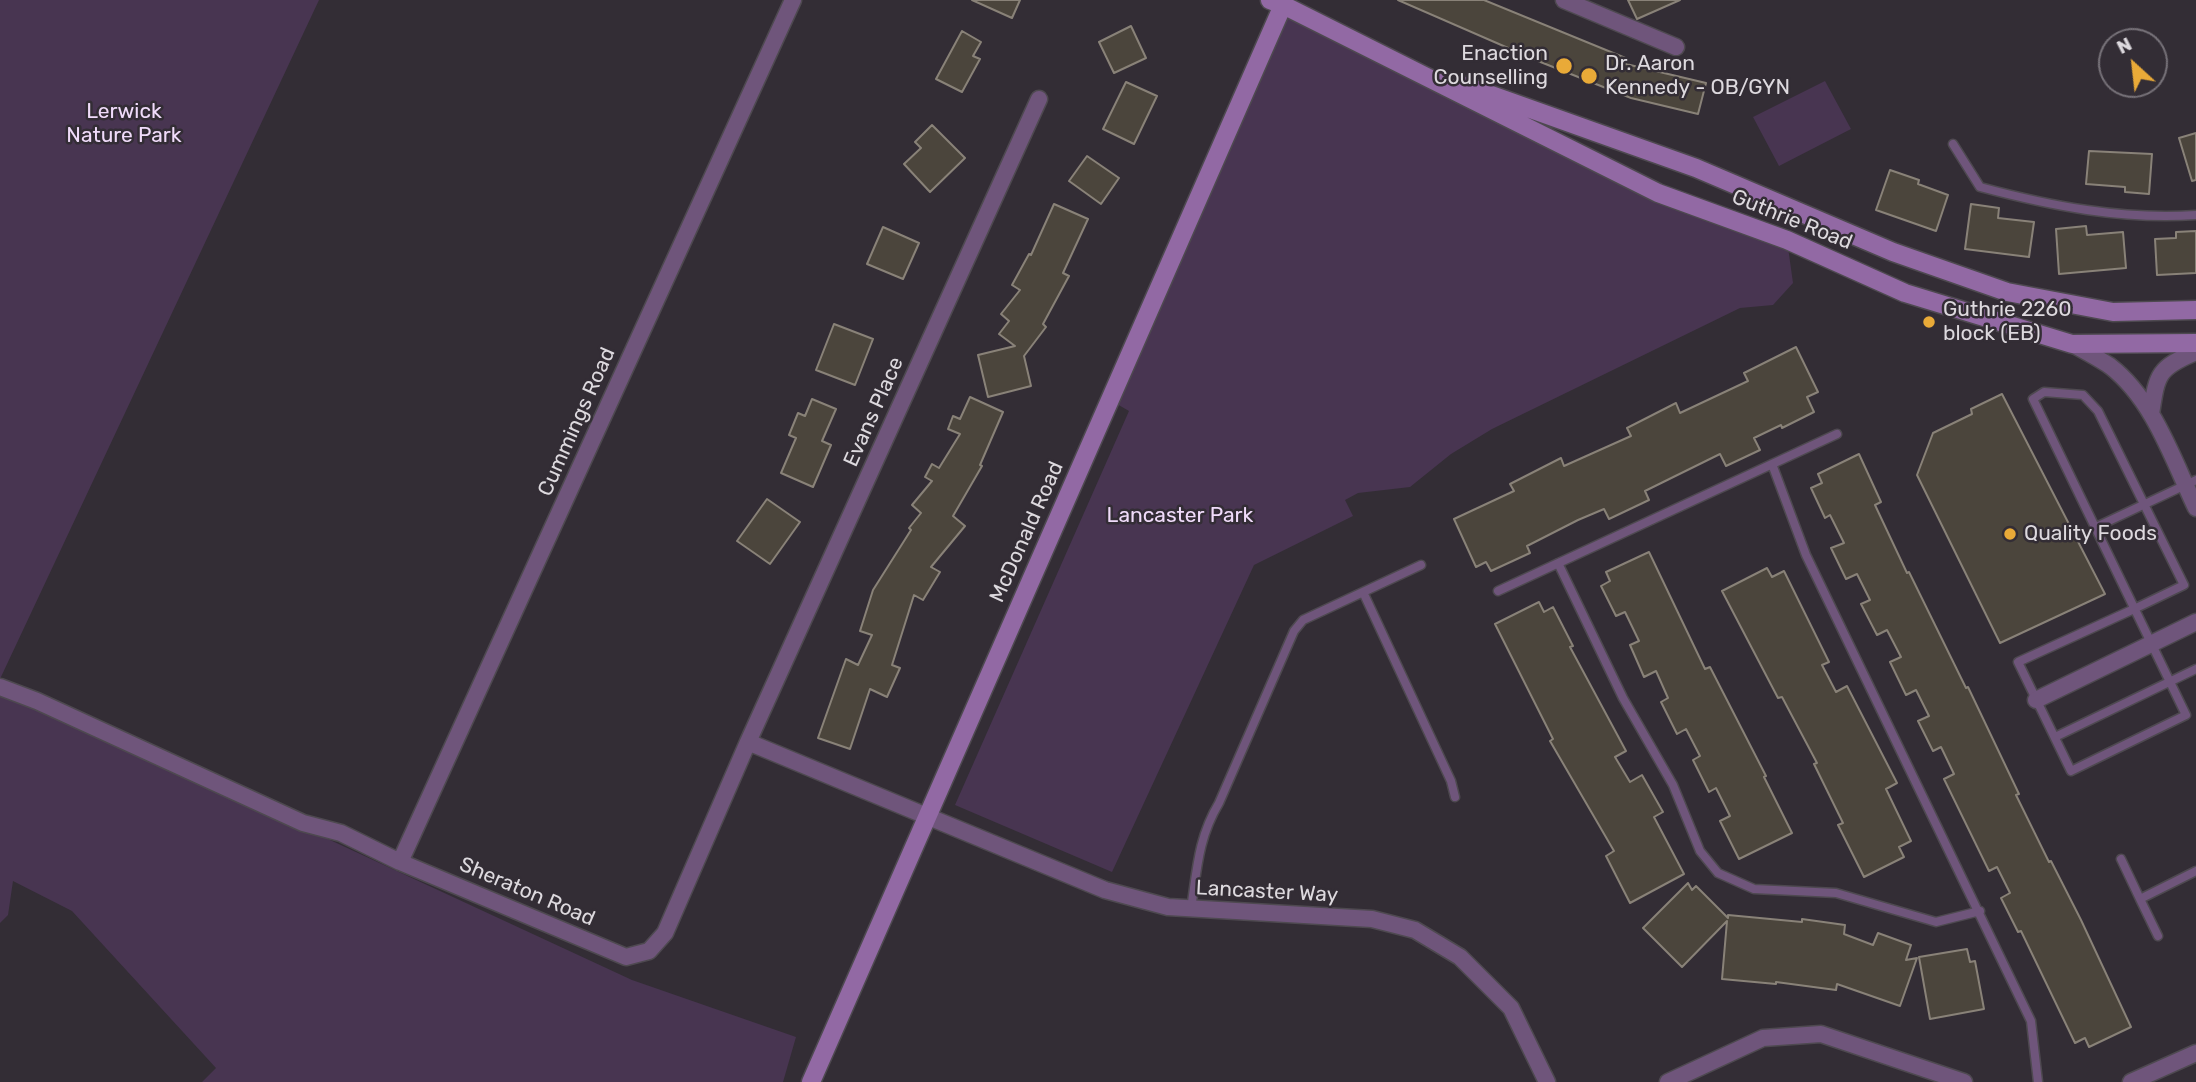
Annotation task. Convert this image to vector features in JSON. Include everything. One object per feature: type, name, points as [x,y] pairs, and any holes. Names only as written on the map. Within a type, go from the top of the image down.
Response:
[{"type":"main road","name":"Guthrie Road","points":[[1279,2],[1658,193],[1787,240],[1905,293],[2072,344],[2196,343]]},
{"type":"main road","name":"McDonald Road","points":[[811,1082],[1279,2]]},
{"type":"main road","name":"Guthrie Road","points":[[1394,60],[1696,168],[1893,252],[2007,292],[2113,312],[2196,310]]},
{"type":"street","name":"Cummings Road","points":[[400,862],[793,0]]},
{"type":"street","points":[[1564,0],[1592,7],[1676,47]]},
{"type":"street","name":"Evans Place","points":[[748,742],[1039,99]]},
{"type":"street","points":[[2072,344],[2110,366],[2133,388],[2191,483],[2196,508]]},
{"type":"street","points":[[2151,414],[2156,380],[2176,361],[2196,352]]},
{"type":"street","points":[[2036,700],[2196,622]]},
{"type":"street","name":"Sheraton Road","points":[[0,687],[303,823],[341,833],[400,862],[626,957],[649,951],[665,933],[748,742]]},
{"type":"street","points":[[748,742],[927,815]]},
{"type":"street","name":"Lancaster Way","points":[[927,815],[1105,890],[1168,908],[1372,919],[1415,930],[1460,957],[1510,1009],[1547,1082]]},
{"type":"street","points":[[1668,1082],[1763,1038],[1821,1034],[1955,1081]]},
{"type":"street","points":[[2131,1082],[2196,1053]]},
{"type":"lane","points":[[1953,144],[1980,187],[2051,206],[2159,218],[2196,215]]},
{"type":"lane","points":[[2186,715],[2152,644],[2134,609],[2094,528],[2032,399],[2044,393],[2083,395],[2098,411],[2184,585],[2134,609],[2018,662],[2036,700],[2071,771],[2186,715],[2196,710]]},
{"type":"lane","points":[[1498,591],[1837,434]]},
{"type":"lane","points":[[1772,464],[1806,555],[2031,1021],[2038,1082]]},
{"type":"lane","points":[[2094,528],[2191,483]]},
{"type":"lane","points":[[1559,563],[1623,698],[1673,785],[1700,851],[1718,873],[1754,889],[1836,892],[1936,922],[1980,911]]},
{"type":"lane","points":[[1191,909],[1200,844],[1208,822],[1219,803],[1294,631],[1303,620],[1421,565]]},
{"type":"lane","points":[[1363,592],[1451,781],[1454,797]]},
{"type":"lane","points":[[2055,737],[2196,669]]},
{"type":"lane","points":[[2121,859],[2158,936]]},
{"type":"lane","points":[[2140,899],[2196,871]]},
{"type":"green space","name":"Lerwick Nature Park","points":[[0,0],[319,0],[0,679]]},
{"type":"green space","name":"Lancaster Park","points":[[1283,5],[1658,193],[1787,240],[1793,283],[1773,305],[1740,308],[1492,429],[1451,454],[1410,487],[1358,493],[1345,500],[1353,516],[1254,565],[1112,872],[955,805],[1129,411],[1110,400]]},
{"type":"green space","points":[[1825,81],[1851,129],[1779,166],[1753,117]]},
{"type":"green space","points":[[0,687],[632,980],[796,1037],[783,1082],[202,1082],[216,1068],[72,911],[13,881],[8,915],[0,923]]},
{"type":"building","points":[[972,0],[1020,0],[1012,18]]},
{"type":"building","points":[[1398,0],[1484,0],[1628,59],[1626,64],[1706,83],[1698,114],[1631,98]]},
{"type":"building","points":[[1628,0],[1680,0],[1637,19]]},
{"type":"building","points":[[1131,26],[1146,58],[1114,73],[1099,42]]},
{"type":"building","points":[[962,31],[981,42],[973,56],[980,59],[962,92],[936,79]]},
{"type":"building","points":[[1126,82],[1157,96],[1134,144],[1103,129]]},
{"type":"building","points":[[932,125],[965,158],[930,192],[904,164],[921,148],[915,142]]},
{"type":"building","points":[[2196,133],[2196,180],[2192,181],[2179,138]]},
{"type":"building","points":[[2089,151],[2152,154],[2149,194],[2125,192],[2125,187],[2086,184]]},
{"type":"building","points":[[1087,156],[1119,178],[1101,204],[1069,181]]},
{"type":"building","points":[[1890,170],[1919,180],[1918,184],[1948,195],[1936,231],[1876,210]]},
{"type":"building","points":[[1054,204],[1088,219],[1063,273],[1069,276],[1043,324],[1046,327],[1024,356],[1031,386],[988,397],[978,355],[1015,346],[999,334],[1009,321],[1001,314],[1020,290],[1012,285],[1029,254],[1031,255]]},
{"type":"building","points":[[1971,204],[1999,208],[1998,218],[2034,222],[2029,257],[1965,249]]},
{"type":"building","points":[[2086,226],[2087,235],[2123,232],[2126,268],[2059,274],[2056,229]]},
{"type":"building","points":[[883,227],[919,243],[903,279],[867,264]]},
{"type":"building","points":[[2196,231],[2196,273],[2157,275],[2155,239],[2176,238],[2176,232]]},
{"type":"building","points":[[834,324],[873,339],[855,385],[816,370]]},
{"type":"building","points":[[1796,347],[1818,392],[1807,397],[1814,412],[1754,438],[1760,450],[1726,466],[1720,454],[1645,491],[1649,500],[1609,519],[1604,509],[1527,546],[1530,553],[1491,571],[1486,562],[1476,567],[1454,519],[1514,491],[1510,484],[1561,458],[1564,466],[1631,436],[1627,428],[1676,403],[1680,413],[1748,381],[1744,373]]},
{"type":"building","name":"Quality Foods","points":[[2002,394],[2105,594],[2000,643],[1917,475],[1933,433],[1972,414],[1971,409]]},
{"type":"building","points":[[970,397],[1003,412],[980,465],[982,466],[953,516],[965,526],[931,567],[940,572],[923,600],[914,595],[892,665],[900,668],[887,697],[870,689],[850,749],[818,738],[846,659],[858,665],[872,635],[860,631],[873,590],[911,530],[909,528],[921,513],[912,505],[932,481],[925,477],[932,464],[939,468],[960,434],[948,429],[953,416],[960,419]]},
{"type":"building","points":[[812,399],[836,409],[822,441],[831,445],[813,487],[781,473],[796,438],[789,435],[798,413],[805,416]]},
{"type":"building","points":[[1859,454],[1881,502],[1875,505],[1907,573],[1909,572],[1966,688],[1968,687],[2019,794],[2016,795],[2081,920],[2131,1027],[2089,1047],[2085,1038],[2075,1043],[2021,931],[2018,932],[2001,898],[2010,893],[1997,867],[1989,871],[1944,779],[1954,774],[1941,747],[1933,751],[1918,721],[1929,716],[1916,690],[1906,695],[1890,662],[1901,657],[1887,630],[1877,635],[1861,604],[1870,600],[1857,574],[1846,579],[1831,548],[1844,543],[1830,515],[1825,518],[1811,488],[1822,483],[1818,474]]},
{"type":"building","points":[[767,499],[800,522],[770,564],[737,541]]},
{"type":"building","points":[[1649,552],[1705,669],[1710,667],[1792,833],[1739,859],[1720,821],[1730,816],[1716,788],[1709,792],[1693,760],[1700,756],[1686,729],[1677,734],[1661,702],[1668,698],[1656,671],[1644,677],[1630,645],[1639,641],[1625,612],[1616,616],[1601,586],[1610,581],[1606,572]]},
{"type":"building","points":[[1767,568],[1772,577],[1784,571],[1829,662],[1822,665],[1836,692],[1847,686],[1897,783],[1886,789],[1911,841],[1899,847],[1904,857],[1864,877],[1838,825],[1843,823],[1814,764],[1817,763],[1782,697],[1778,698],[1722,591]]},
{"type":"building","points":[[1539,602],[1544,612],[1553,607],[1573,646],[1570,647],[1626,751],[1615,757],[1630,782],[1642,775],[1663,812],[1654,817],[1684,874],[1630,903],[1606,856],[1614,851],[1550,741],[1553,739],[1495,624]]},
{"type":"building","points":[[1688,883],[1692,890],[1696,886],[1728,918],[1728,915],[1802,922],[1802,919],[1845,925],[1844,934],[1873,945],[1878,933],[1911,945],[1906,960],[1917,958],[1900,1006],[1837,984],[1836,990],[1776,982],[1722,979],[1727,921],[1682,967],[1643,928]]},
{"type":"building","points":[[1967,949],[1970,962],[1975,961],[1984,1009],[1930,1019],[1919,957]]},
{"type":"place","name":"Enaction Counselling","points":[[1564,66]]},
{"type":"place","name":"Dr. Aaron Kennedy - OB/GYN","points":[[1589,76]]},
{"type":"place","name":"Guthrie 2260 block (EB)","points":[[1929,322]]},
{"type":"place","name":"Quality Foods","points":[[2010,534]]}]
